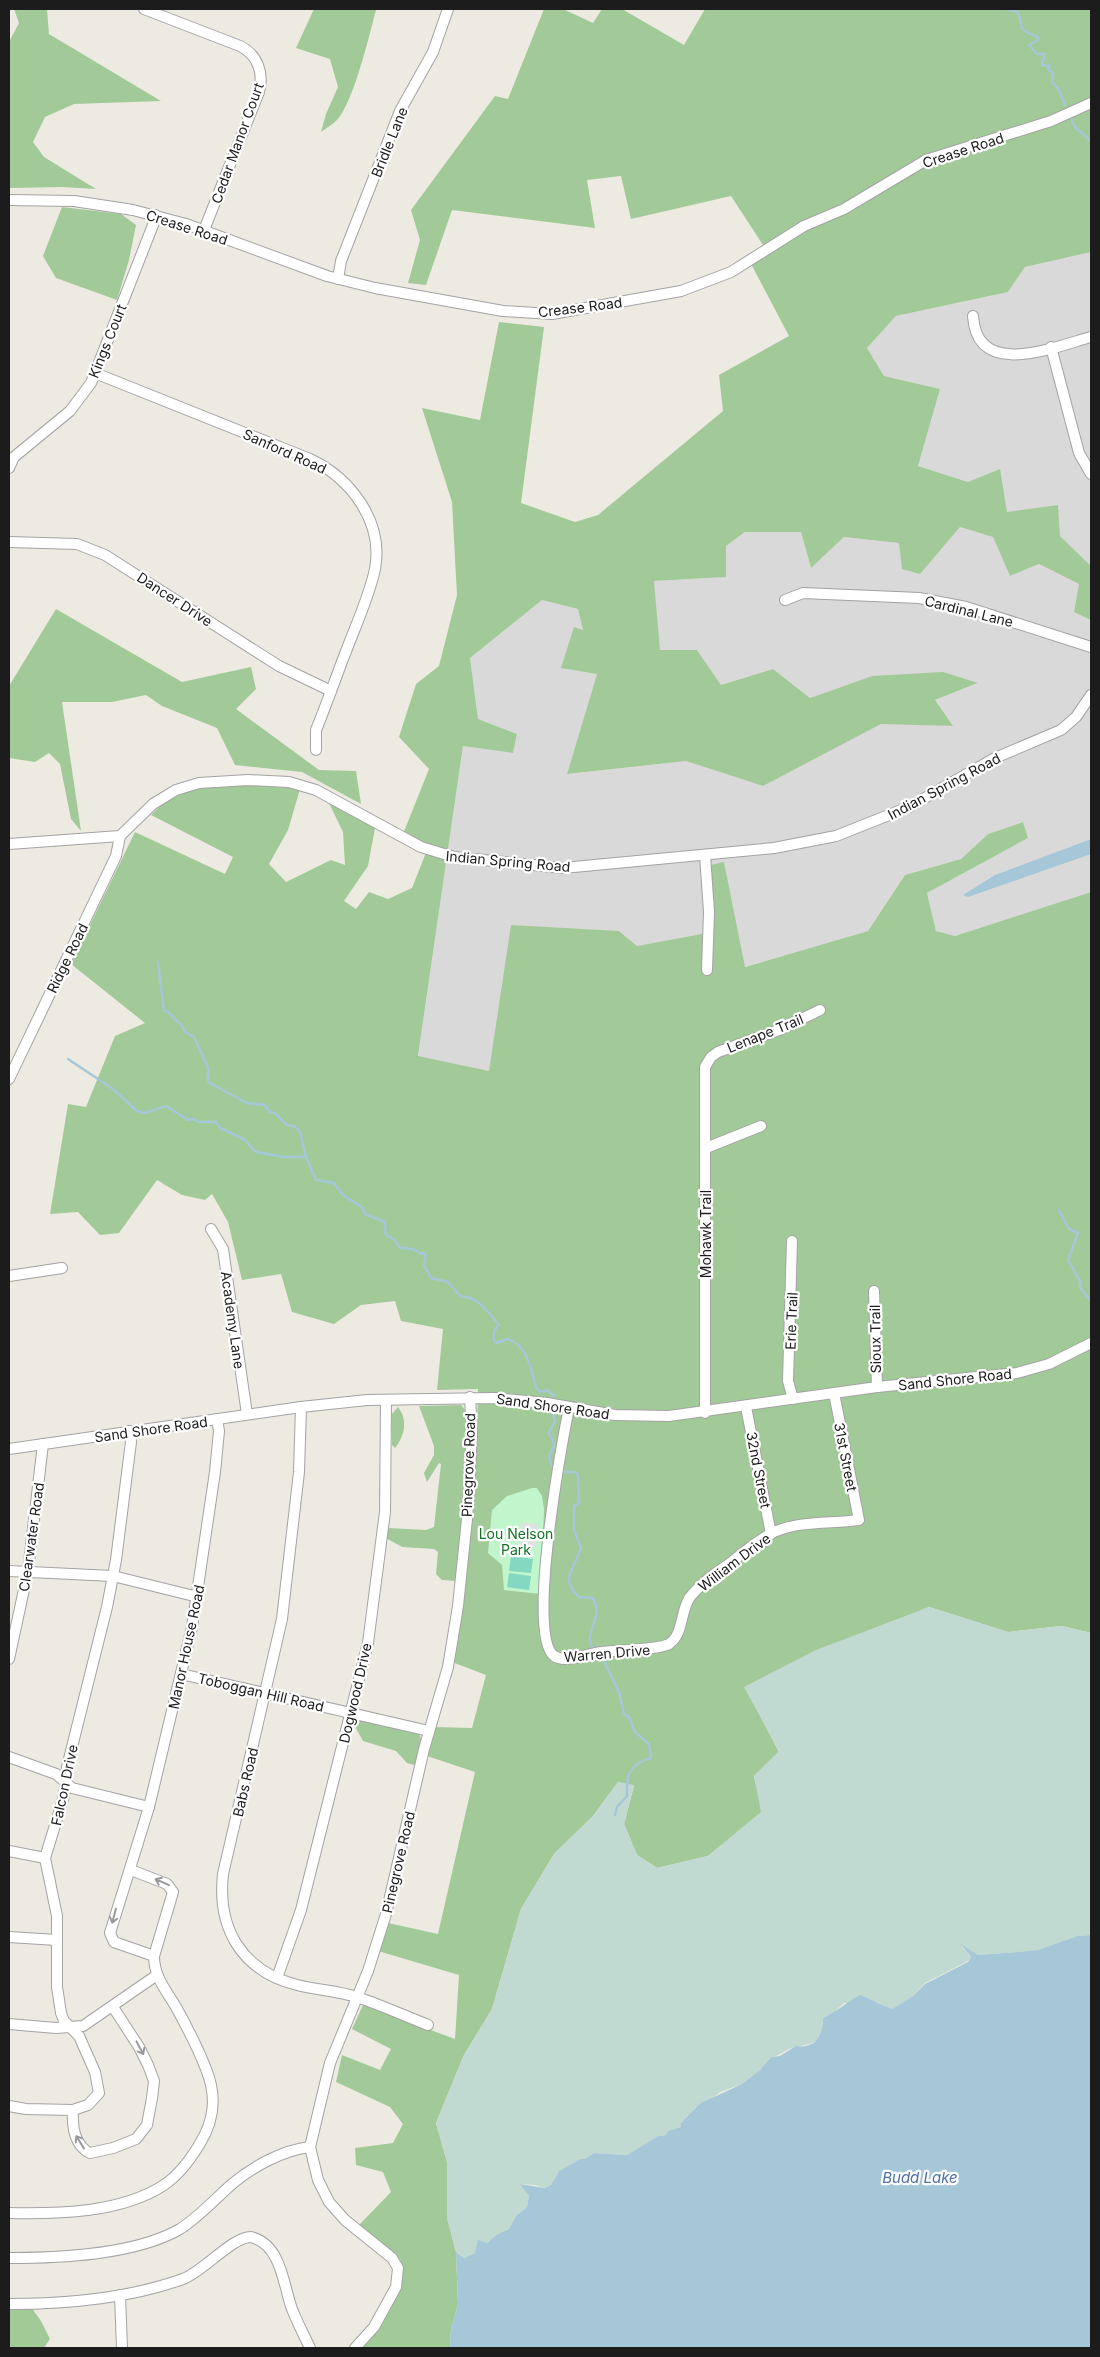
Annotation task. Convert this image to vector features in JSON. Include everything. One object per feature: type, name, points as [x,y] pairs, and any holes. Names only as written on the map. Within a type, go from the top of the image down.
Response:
[{"type":"street","name":"Cedar Manor Court","points":[[144,9],[240,46],[252,55],[259,68],[261,79],[259,92],[204,230]]},
{"type":"street","name":"Bridle Lane","points":[[338,279],[341,261],[400,111],[432,52],[448,9]]},
{"type":"street","name":"Crease Road","points":[[9,200],[74,201],[155,215],[204,230],[313,272],[338,279],[459,304],[520,313],[552,314],[681,291],[726,275],[804,226],[844,209],[926,160],[1042,124],[1091,103]]},
{"type":"street","name":"Kings Court","points":[[9,468],[11,454],[70,411],[95,373],[154,225],[155,215]]},
{"type":"street","points":[[973,316],[977,337],[998,353],[1019,355],[1091,337]]},
{"type":"street","points":[[1052,347],[1079,453],[1091,474]]},
{"type":"street","name":"Sanford Road","points":[[95,373],[310,458],[337,475],[364,507],[375,538],[375,568],[316,730],[316,750]]},
{"type":"street","name":"Dancer Drive","points":[[9,542],[77,544],[105,555],[279,666],[331,690]]},
{"type":"street","name":"Cardinal Lane","points":[[785,600],[803,594],[919,598],[974,610],[1091,647]]},
{"type":"street","name":"Indian Spring Road","points":[[120,836],[153,804],[188,785],[210,782],[267,780],[302,784],[421,848],[445,856],[563,868],[800,844],[836,836],[883,819],[928,797],[995,758],[1061,730],[1080,714],[1091,696]]},
{"type":"street","points":[[9,844],[120,836]]},
{"type":"street","name":"Ridge Road","points":[[9,1078],[116,856],[120,836]]},
{"type":"street","points":[[705,855],[709,912],[707,970]]},
{"type":"street","name":"Lenape Trail","points":[[711,1057],[718,1052],[779,1030],[820,1010]]},
{"type":"street","name":"Mohawk Trail","points":[[705,1413],[706,1148],[704,1071],[711,1057]]},
{"type":"street","points":[[706,1148],[761,1126]]},
{"type":"street","name":"Academy Lane","points":[[211,1229],[223,1249],[247,1414]]},
{"type":"street","name":"Erie Trail","points":[[792,1241],[788,1381],[792,1399]]},
{"type":"street","points":[[9,1276],[62,1268]]},
{"type":"street","name":"Sioux Trail","points":[[874,1291],[877,1387]]},
{"type":"street","name":"Sand Shore Road","points":[[9,1450],[247,1414],[301,1407],[386,1400],[470,1398],[521,1400],[633,1417],[705,1413],[877,1387],[1017,1373],[1049,1364],[1091,1342]]},
{"type":"street","name":"31st Street","points":[[834,1393],[859,1520]]},
{"type":"street","name":"Pinegrove Road","points":[[355,2348],[374,2327],[396,2287],[398,2268],[392,2258],[346,2220],[329,2202],[318,2180],[310,2146],[330,2063],[357,1997],[386,1914],[429,1731],[448,1667],[458,1606],[472,1434],[470,1398]]},
{"type":"street","name":"Dogwood Drive","points":[[277,1978],[301,1910],[368,1643],[385,1512],[386,1400]]},
{"type":"street","name":"Babs Road","points":[[301,1407],[299,1472],[286,1589],[276,1652],[223,1874],[221,1893],[226,1922],[240,1950],[260,1969],[277,1978],[296,1985],[357,1997],[428,2025]]},
{"type":"street","name":"Warren Drive","points":[[569,1407],[548,1535],[544,1595],[544,1633],[548,1649],[555,1656],[564,1659],[595,1653],[661,1648],[671,1642]]},
{"type":"street","name":"32nd Street","points":[[746,1407],[771,1534]]},
{"type":"street","name":"Manor House Road","points":[[154,1956],[116,1943],[110,1937],[116,1909],[131,1870],[149,1807],[198,1596],[215,1472],[219,1431],[217,1419]]},
{"type":"street","name":"Falcon Drive","points":[[9,2106],[26,2109],[73,2110],[84,2107],[96,2099],[100,2088],[78,2034],[64,2020],[61,2013],[57,1987],[57,1916],[46,1858],[64,1796],[67,1767],[97,1650],[113,1576],[130,1451],[129,1431]]},
{"type":"street","name":"Clearwater Road","points":[[9,1659],[28,1571],[43,1444]]},
{"type":"street","name":"William Drive","points":[[671,1642],[677,1635],[686,1603],[696,1590],[771,1534],[801,1525],[859,1520]]},
{"type":"street","points":[[9,1571],[113,1576],[198,1596]]},
{"type":"street","name":"Toboggan Hill Road","points":[[181,1674],[429,1731]]},
{"type":"street","points":[[9,1758],[56,1774],[72,1788],[149,1807]]},
{"type":"street","points":[[9,1851],[46,1858]]},
{"type":"street","points":[[9,2212],[70,2212],[140,2197],[166,2184],[178,2174],[201,2143],[214,2108],[211,2082],[188,2030],[157,1975],[154,1956],[173,1892],[167,1884],[131,1870]]},
{"type":"street","points":[[9,1937],[57,1940]]},
{"type":"street","points":[[9,2024],[83,2026],[114,2007],[157,1975]]},
{"type":"street","points":[[73,2110],[72,2122],[75,2136],[83,2149],[90,2154],[131,2142],[142,2134],[147,2125],[154,2081],[139,2047],[114,2007]]},
{"type":"street","points":[[9,2258],[85,2255],[158,2238],[193,2220],[242,2177],[290,2151],[310,2146]]},
{"type":"street","points":[[9,2304],[31,2304],[120,2295],[190,2276],[241,2239],[253,2237],[260,2241],[278,2262],[292,2308],[310,2348]]},
{"type":"street","points":[[120,2295],[122,2348]]},
{"type":"shaded area","points":[[1091,252],[1091,566],[1060,536],[1007,512],[968,482],[918,466],[940,389],[884,376],[867,348],[896,316],[1008,292],[1025,267]]},
{"type":"shaded area","points":[[960,527],[993,537],[1010,576],[1039,564],[1080,584],[1074,611],[1091,620],[1091,892],[955,936],[936,931],[927,893],[1028,838],[1023,822],[988,834],[961,859],[905,875],[868,931],[744,967],[724,863],[701,867],[712,932],[637,946],[619,931],[489,1071],[418,1057],[463,746],[513,753],[517,734],[478,719],[470,658],[542,600],[578,609],[584,630],[574,627],[597,674],[567,774],[686,761],[763,786],[881,723],[952,726],[935,700],[977,684],[872,676],[810,698],[773,669],[721,685],[697,650],[659,650],[654,581],[726,577],[726,546],[745,532],[801,532],[811,568],[844,537],[900,543],[920,573]]},
{"type":"shaded area","points":[[522,1523],[538,1524],[538,1531],[543,1532],[543,1539],[537,1540],[536,1547],[519,1546]]},
{"type":"shaded area","points":[[929,1607],[1008,1632],[1062,1626],[1091,1633],[1091,1935],[1077,1936],[1038,1950],[1006,1953],[978,1955],[962,1946],[971,1957],[968,1961],[925,1983],[913,1996],[892,2009],[877,2002],[844,2003],[833,2013],[823,2018],[818,2039],[771,2057],[760,2070],[742,2084],[720,2092],[680,2124],[681,2127],[668,2131],[666,2135],[658,2136],[627,2155],[594,2153],[585,2159],[580,2159],[559,2171],[551,2185],[543,2188],[535,2185],[521,2184],[529,2196],[527,2207],[516,2216],[509,2229],[496,2235],[475,2253],[464,2258],[456,2252],[447,2218],[447,2162],[436,2123],[464,2055],[492,2009],[521,1909],[554,1854],[593,1816],[618,1782],[634,1785],[624,1824],[637,1855],[657,1868],[708,1856],[761,1812],[754,1776],[779,1751],[744,1687],[816,1650]]},
{"type":"green space","points":[[14,9],[47,9],[49,34],[161,101],[74,104],[45,117],[33,142],[44,157],[96,189],[62,187],[9,188],[9,42],[19,23]]},
{"type":"green space","points":[[314,9],[376,10],[360,68],[349,98],[337,120],[321,132],[326,114],[338,87],[330,59],[296,48]]},
{"type":"green space","points":[[544,9],[563,9],[593,23],[602,9],[622,9],[684,45],[705,9],[1091,9],[1091,252],[1025,267],[1008,292],[896,316],[867,348],[884,376],[940,389],[918,466],[968,482],[1000,469],[1007,512],[1058,505],[1060,536],[1091,566],[1091,620],[1074,612],[1079,584],[1039,564],[1010,576],[993,537],[960,527],[920,574],[902,569],[899,543],[844,537],[811,568],[801,532],[745,532],[726,546],[726,577],[654,581],[660,650],[697,650],[721,685],[773,669],[810,698],[872,676],[943,672],[978,683],[935,700],[953,726],[881,724],[763,786],[686,761],[567,774],[597,674],[561,668],[574,627],[583,630],[578,609],[542,600],[470,658],[478,719],[517,734],[513,753],[463,746],[418,1056],[489,1071],[511,925],[619,931],[637,946],[712,932],[701,867],[724,862],[745,967],[868,931],[905,875],[961,859],[988,834],[1023,822],[1028,838],[927,893],[936,931],[955,936],[1091,892],[1091,1633],[1062,1626],[1008,1632],[929,1607],[745,1687],[779,1752],[754,1776],[762,1812],[708,1856],[657,1868],[637,1855],[624,1824],[634,1786],[618,1782],[593,1816],[554,1854],[521,1909],[492,2009],[464,2055],[436,2123],[447,2162],[447,2218],[456,2252],[458,2304],[451,2330],[450,2348],[362,2348],[371,2338],[398,2291],[403,2271],[400,2259],[359,2225],[391,2192],[383,2172],[356,2165],[355,2148],[393,2143],[403,2124],[390,2107],[336,2082],[342,2055],[380,2070],[391,2049],[352,2029],[363,2005],[455,2039],[459,1975],[378,1951],[388,1923],[438,1934],[475,1772],[427,1756],[435,1727],[472,1728],[486,1675],[452,1662],[470,1526],[476,1458],[478,1389],[437,1390],[443,1329],[401,1321],[395,1301],[361,1305],[334,1324],[292,1312],[281,1274],[242,1280],[228,1222],[212,1194],[205,1200],[182,1195],[157,1180],[119,1233],[100,1235],[78,1212],[50,1214],[68,1104],[86,1107],[115,1036],[145,1023],[71,964],[135,832],[225,874],[233,857],[151,815],[166,802],[201,788],[241,785],[300,789],[288,830],[269,864],[286,882],[331,860],[345,865],[343,832],[328,801],[375,828],[368,866],[344,901],[356,909],[369,892],[388,899],[412,888],[427,850],[403,834],[429,769],[399,737],[416,684],[439,666],[457,595],[452,502],[422,408],[480,420],[499,322],[544,327],[521,503],[575,522],[598,515],[723,411],[719,375],[789,336],[749,260],[765,248],[731,196],[631,219],[621,176],[587,180],[595,228],[452,210],[426,285],[408,283],[420,240],[411,210],[495,96],[508,99]]},
{"type":"green space","points":[[62,207],[121,214],[136,225],[129,260],[117,300],[56,278],[43,256]]},
{"type":"green space","points":[[56,609],[182,682],[251,667],[256,689],[236,709],[319,770],[356,771],[361,804],[302,772],[235,765],[217,728],[162,706],[146,695],[112,702],[62,702],[81,831],[71,819],[60,764],[49,753],[35,762],[9,758],[9,686]]},
{"type":"green space","points":[[461,1405],[467,1412],[469,1436],[457,1581],[442,1580],[436,1574],[438,1552],[434,1549],[402,1547],[386,1538],[388,1528],[426,1530],[434,1527],[441,1464],[439,1463],[427,1482],[424,1473],[434,1455],[434,1446],[419,1406]]},
{"type":"green space","points":[[398,1407],[403,1417],[404,1428],[395,1448],[392,1445],[392,1414]]},
{"type":"green space","name":"Lou Nelson Park","points":[[537,1488],[542,1496],[544,1509],[541,1594],[504,1590],[502,1565],[488,1553],[492,1510],[507,1496]]},
{"type":"green space","points":[[511,1556],[533,1559],[531,1573],[509,1571]]},
{"type":"green space","points":[[509,1573],[531,1576],[529,1590],[507,1587]]},
{"type":"green space","points":[[353,1718],[416,1731],[422,1743],[418,1766],[407,1763],[396,1751],[363,1741],[352,1721]]},
{"type":"green space","points":[[9,2307],[31,2307],[50,2339],[44,2348],[9,2347]]},
{"type":"water","points":[[1091,839],[1091,854],[968,897],[963,895],[995,875]]},
{"type":"water","name":"Budd Lake","points":[[1091,1935],[1091,2348],[450,2348],[451,2330],[458,2304],[456,2252],[464,2258],[475,2253],[478,2240],[487,2243],[496,2235],[509,2229],[516,2216],[527,2207],[529,2196],[520,2184],[544,2188],[551,2185],[559,2171],[580,2159],[585,2159],[594,2153],[627,2155],[658,2136],[666,2135],[668,2131],[681,2127],[680,2124],[701,2103],[742,2084],[760,2070],[771,2057],[780,2056],[796,2046],[813,2043],[817,2040],[822,2030],[823,2018],[860,1995],[892,2009],[913,1996],[925,1984],[968,1962],[971,1957],[961,1944],[978,1955],[1038,1950],[1077,1936]]},
{"type":"waterway","points":[[1006,9],[1017,12],[1023,29],[1038,37],[1038,40],[1029,45],[1037,54],[1045,54],[1042,65],[1050,66],[1048,69],[1053,73],[1052,82],[1059,90],[1065,105]]},
{"type":"waterway","points":[[1072,120],[1075,127],[1091,141]]},
{"type":"waterway","points":[[158,962],[164,1011],[168,1012],[182,1026],[185,1032],[194,1037],[208,1068],[208,1082],[247,1103],[265,1105],[270,1112],[275,1113],[287,1125],[294,1126],[300,1132],[306,1157]]},
{"type":"waterway","points":[[68,1059],[113,1089],[137,1111],[145,1113],[166,1106],[188,1120],[216,1122],[220,1128],[244,1139],[256,1152],[284,1157],[306,1157],[316,1180],[334,1183],[343,1195],[362,1207],[365,1214],[385,1222],[386,1235],[394,1239],[400,1248],[413,1249],[422,1254],[423,1252],[426,1255],[424,1265],[431,1278],[448,1282],[460,1296],[473,1299],[487,1310],[499,1325],[494,1331],[494,1341],[497,1343],[507,1339],[519,1346],[527,1358],[536,1387],[540,1392],[547,1390],[554,1396]]},
{"type":"waterway","points":[[1059,1210],[1069,1229],[1078,1233],[1068,1260],[1080,1281],[1081,1289],[1091,1301]]},
{"type":"waterway","points":[[552,1412],[555,1421],[549,1433],[555,1446],[550,1456],[553,1468]]},
{"type":"waterway","points":[[563,1472],[575,1472],[578,1475],[579,1503],[574,1506],[574,1530],[581,1547],[570,1573],[570,1584],[579,1597],[593,1598],[597,1612],[591,1631],[590,1643],[593,1649],[600,1647]]},
{"type":"waterway","points":[[603,1659],[619,1692],[624,1714],[629,1717],[635,1732],[649,1744],[651,1758],[633,1767],[628,1777],[627,1796],[617,1807],[615,1815]]}]
